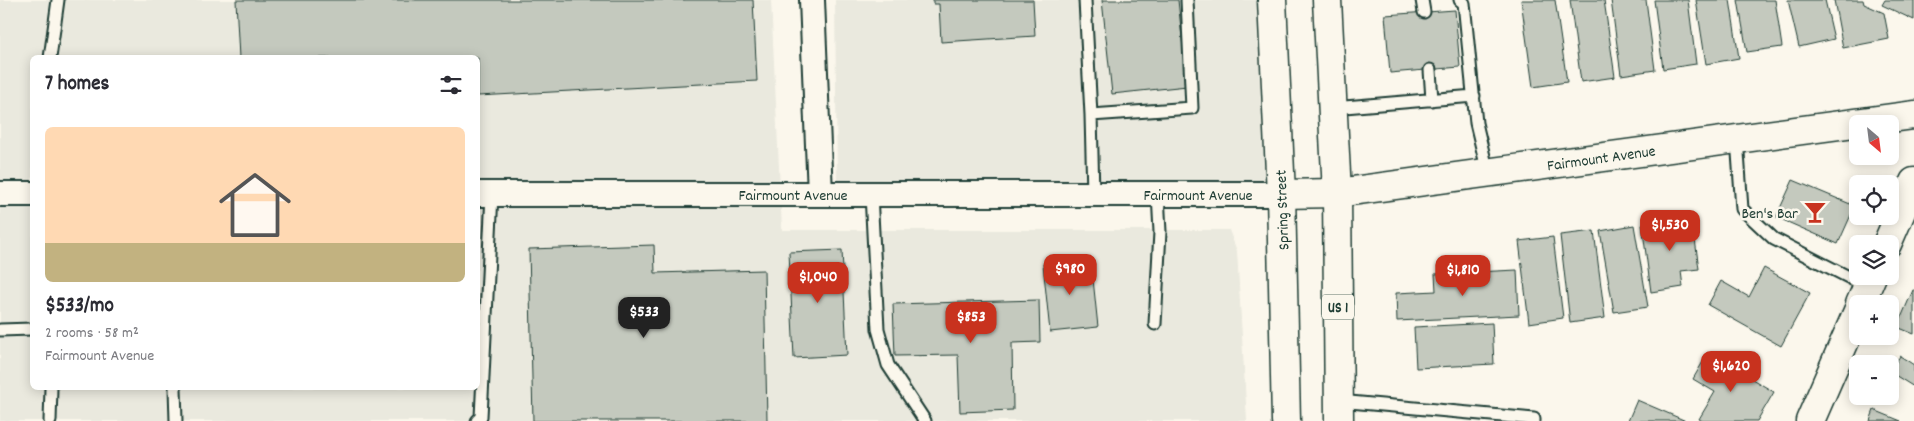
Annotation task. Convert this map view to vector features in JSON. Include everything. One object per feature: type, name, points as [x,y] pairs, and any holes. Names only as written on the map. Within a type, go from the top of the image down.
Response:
[{"type":"main road","name":"Spring Street","points":[[1272,0],[1281,194],[1286,421]]},
{"type":"main road","name":"US 1","points":[[1327,0],[1337,193],[1339,411]]},
{"type":"main road","name":"Fairmount Avenue","points":[[1281,194],[1337,193],[1914,115]]},
{"type":"main road","points":[[1891,235],[1914,182]]},
{"type":"main road","points":[[1810,421],[1865,294]]},
{"type":"street","points":[[812,0],[820,194]]},
{"type":"street","points":[[0,194],[30,194]]},
{"type":"street","name":"Fairmount Avenue","points":[[485,194],[1281,194]]},
{"type":"lane","points":[[50,55],[58,0]]},
{"type":"lane","points":[[1084,0],[1091,115],[1093,194]]},
{"type":"lane","points":[[1091,115],[1192,108],[1187,0]]},
{"type":"lane","points":[[1422,0],[1424,12]]},
{"type":"lane","points":[[1460,0],[1464,3],[1476,123],[1488,172]]},
{"type":"lane","points":[[1430,70],[1432,100]]},
{"type":"lane","points":[[1333,108],[1474,96]]},
{"type":"lane","points":[[1737,139],[1742,209],[1774,239],[1865,294]]},
{"type":"lane","points":[[477,421],[481,418],[485,194]]},
{"type":"lane","points":[[871,194],[878,329],[888,365],[925,421]]},
{"type":"lane","points":[[1155,324],[1160,232],[1158,194]]},
{"type":"lane","points":[[0,330],[30,329]]},
{"type":"lane","points":[[50,390],[50,421]]},
{"type":"lane","points":[[175,390],[176,421]]},
{"type":"lane","points":[[1339,411],[1534,419],[1534,421]]},
{"type":"shaded area","points":[[0,0],[771,0],[782,230],[1229,230],[1237,251],[1247,421],[0,421]]},
{"type":"shaded area","points":[[835,0],[1260,0],[1273,186],[837,186]]},
{"type":"building","points":[[236,0],[753,0],[757,81],[480,96],[480,55],[239,55]]},
{"type":"building","points":[[933,0],[1033,0],[1035,36],[941,42],[939,4],[933,4]]},
{"type":"building","points":[[1102,0],[1178,0],[1187,86],[1112,94]]},
{"type":"building","points":[[1521,0],[1555,0],[1567,82],[1533,87]]},
{"type":"building","points":[[1570,0],[1604,0],[1615,77],[1581,82]]},
{"type":"building","points":[[1611,0],[1646,0],[1655,70],[1621,75]]},
{"type":"building","points":[[1654,0],[1688,0],[1696,64],[1663,69]]},
{"type":"building","points":[[1696,0],[1730,0],[1739,58],[1706,64]]},
{"type":"building","points":[[1738,0],[1775,0],[1782,47],[1747,52]]},
{"type":"building","points":[[1788,0],[1825,0],[1834,39],[1799,47]]},
{"type":"building","points":[[1834,0],[1863,0],[1864,4],[1884,13],[1889,39],[1843,48]]},
{"type":"building","points":[[1885,0],[1914,0],[1914,20],[1882,5]]},
{"type":"building","points":[[1455,10],[1460,67],[1390,73],[1385,15]]},
{"type":"building","name":"Ben's Bar","points":[[1793,180],[1849,203],[1849,219],[1838,244],[1776,217]]},
{"type":"building","points":[[1692,217],[1699,269],[1681,271],[1683,287],[1651,292],[1642,224]]},
{"type":"building","points":[[1634,225],[1648,307],[1614,312],[1600,231]]},
{"type":"building","points":[[1594,231],[1605,318],[1570,323],[1560,235]]},
{"type":"building","points":[[1553,237],[1563,318],[1529,323],[1519,241]]},
{"type":"building","points":[[654,245],[655,273],[764,270],[767,421],[533,421],[529,249]]},
{"type":"building","points":[[842,250],[847,355],[794,358],[789,252]]},
{"type":"building","points":[[1091,260],[1098,327],[1050,332],[1043,264]]},
{"type":"building","points":[[1764,268],[1810,293],[1781,346],[1708,305],[1721,281],[1749,297]]},
{"type":"building","points":[[1517,270],[1519,315],[1397,321],[1396,293],[1436,291],[1435,274]]},
{"type":"building","points":[[1914,290],[1914,334],[1899,328],[1899,322]]},
{"type":"building","points":[[1039,300],[1040,342],[1012,343],[1013,410],[960,412],[958,355],[895,356],[893,304]]},
{"type":"building","points":[[1492,323],[1494,364],[1416,368],[1414,327]]},
{"type":"building","points":[[1708,353],[1774,392],[1757,421],[1703,421],[1699,419],[1715,392],[1693,379]]},
{"type":"building","points":[[1900,356],[1914,365],[1914,387],[1899,378]]},
{"type":"building","points":[[1637,400],[1686,421],[1628,421]]},
{"type":"building","points":[[1874,410],[1901,421],[1870,421]]},
{"type":"place","name":"Ben's Bar","points":[[1815,212]]}]
